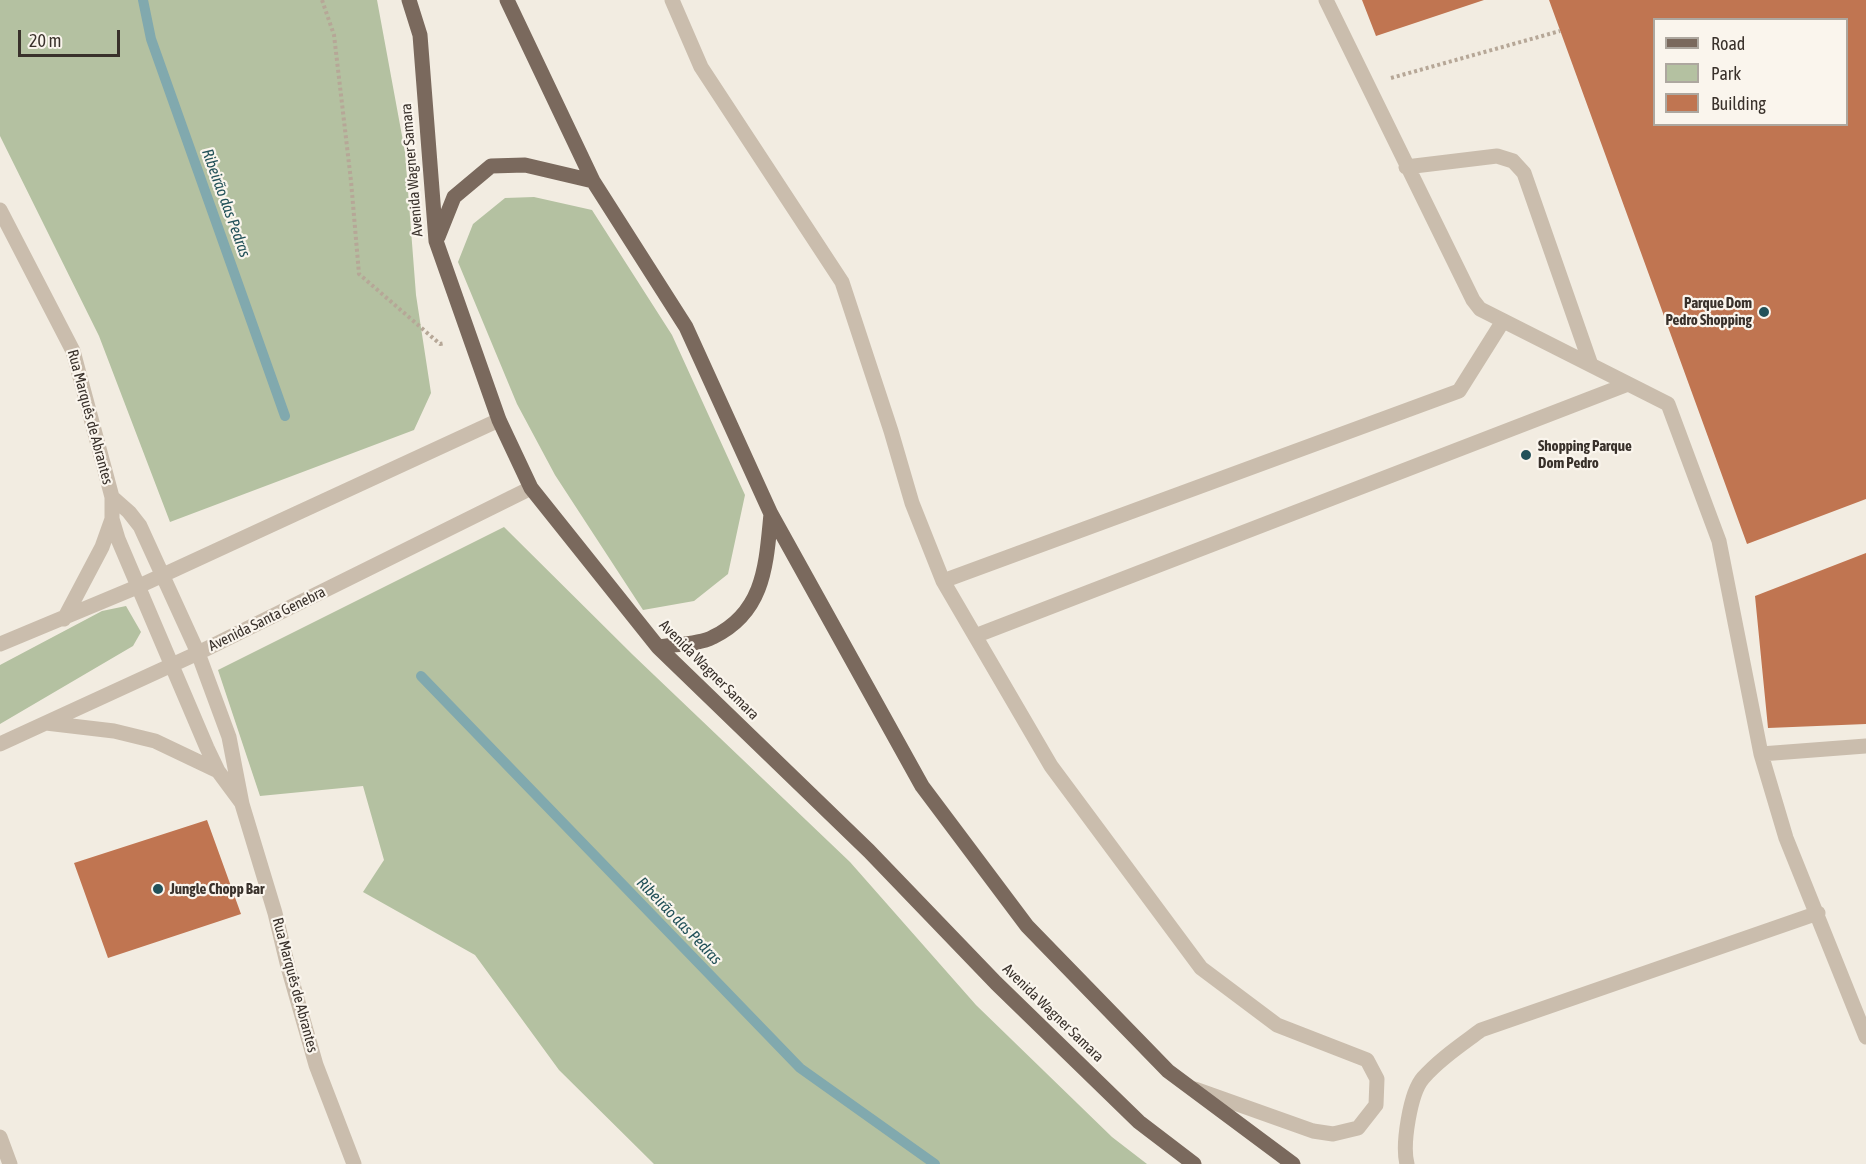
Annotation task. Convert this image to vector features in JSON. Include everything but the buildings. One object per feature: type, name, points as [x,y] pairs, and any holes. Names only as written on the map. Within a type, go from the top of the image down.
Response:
[{"type":"main road","name":"Avenida Wagner Samara","points":[[408,0],[420,35],[436,241],[500,420],[531,488],[658,647],[869,851],[996,983],[1131,1114],[1194,1164]]},
{"type":"main road","points":[[507,0],[593,181],[686,327],[771,514],[922,786],[1027,926],[1168,1071],[1293,1164]]},
{"type":"main road","points":[[436,241],[454,197],[490,166],[525,165],[593,181]]},
{"type":"main road","points":[[658,647],[712,638],[745,614],[764,578],[771,514]]},
{"type":"street","points":[[672,0],[701,67],[842,282],[912,503],[943,581],[1051,766],[1201,968],[1277,1025],[1367,1060],[1377,1079],[1376,1105],[1358,1128],[1333,1134],[1313,1131],[1190,1087]]},
{"type":"street","points":[[1326,0],[1406,167],[1473,300],[1480,309],[1668,404],[1719,541],[1761,754],[1786,838],[1866,1036]]},
{"type":"street","points":[[1406,167],[1497,156],[1513,161],[1524,173],[1591,365]]},
{"type":"street","name":"Rua Marquês de Abrantes","points":[[0,210],[74,351],[112,497],[112,519],[136,587],[218,771],[242,804]]},
{"type":"street","points":[[943,581],[1460,391],[1503,321]]},
{"type":"street","points":[[975,636],[1628,384]]},
{"type":"street","points":[[0,644],[136,587],[500,420]]},
{"type":"street","name":"Avenida Santa Genebra","points":[[0,744],[198,653],[531,488]]},
{"type":"street","name":"Rua Marquês de Abrantes","points":[[112,497],[129,512],[140,526],[198,653],[229,737],[242,804],[275,913],[316,1065],[354,1164]]},
{"type":"street","points":[[64,619],[102,547],[112,519]]},
{"type":"street","points":[[46,723],[114,731],[155,741],[218,771]]},
{"type":"street","points":[[1761,754],[1866,746]]},
{"type":"street","points":[[1407,1164],[1407,1122],[1421,1080],[1449,1053],[1481,1030],[1818,913]]},
{"type":"street","points":[[0,1137],[10,1164]]},
{"type":"path","points":[[322,0],[334,35],[351,181],[358,274],[440,344],[471,338]]},
{"type":"path","points":[[1368,84],[1560,31]]},
{"type":"green space","points":[[0,0],[377,0],[405,152],[416,295],[431,393],[414,430],[170,522],[99,336],[0,136]]},
{"type":"green space","points":[[534,197],[592,210],[672,335],[745,495],[728,574],[694,601],[643,610],[555,475],[517,404],[458,262],[473,224],[505,198]]},
{"type":"green space","points":[[504,527],[633,655],[850,862],[976,1005],[1112,1137],[1147,1164],[654,1164],[559,1070],[475,955],[363,892],[384,860],[363,786],[260,796],[218,670]]},
{"type":"green space","points":[[126,606],[141,632],[133,646],[0,724],[0,665],[102,611]]},
{"type":"waterway","name":"Ribeirão das Pedras","points":[[143,0],[151,39],[285,416]]},
{"type":"waterway","name":"Ribeirão das Pedras","points":[[421,676],[800,1068],[935,1164]]},
{"type":"place","name":"Parque Dom Pedro Shopping","points":[[1764,312]]},
{"type":"place","name":"Shopping Parque Dom Pedro","points":[[1526,455]]},
{"type":"place","name":"Jungle Chopp Bar","points":[[158,889]]}]
